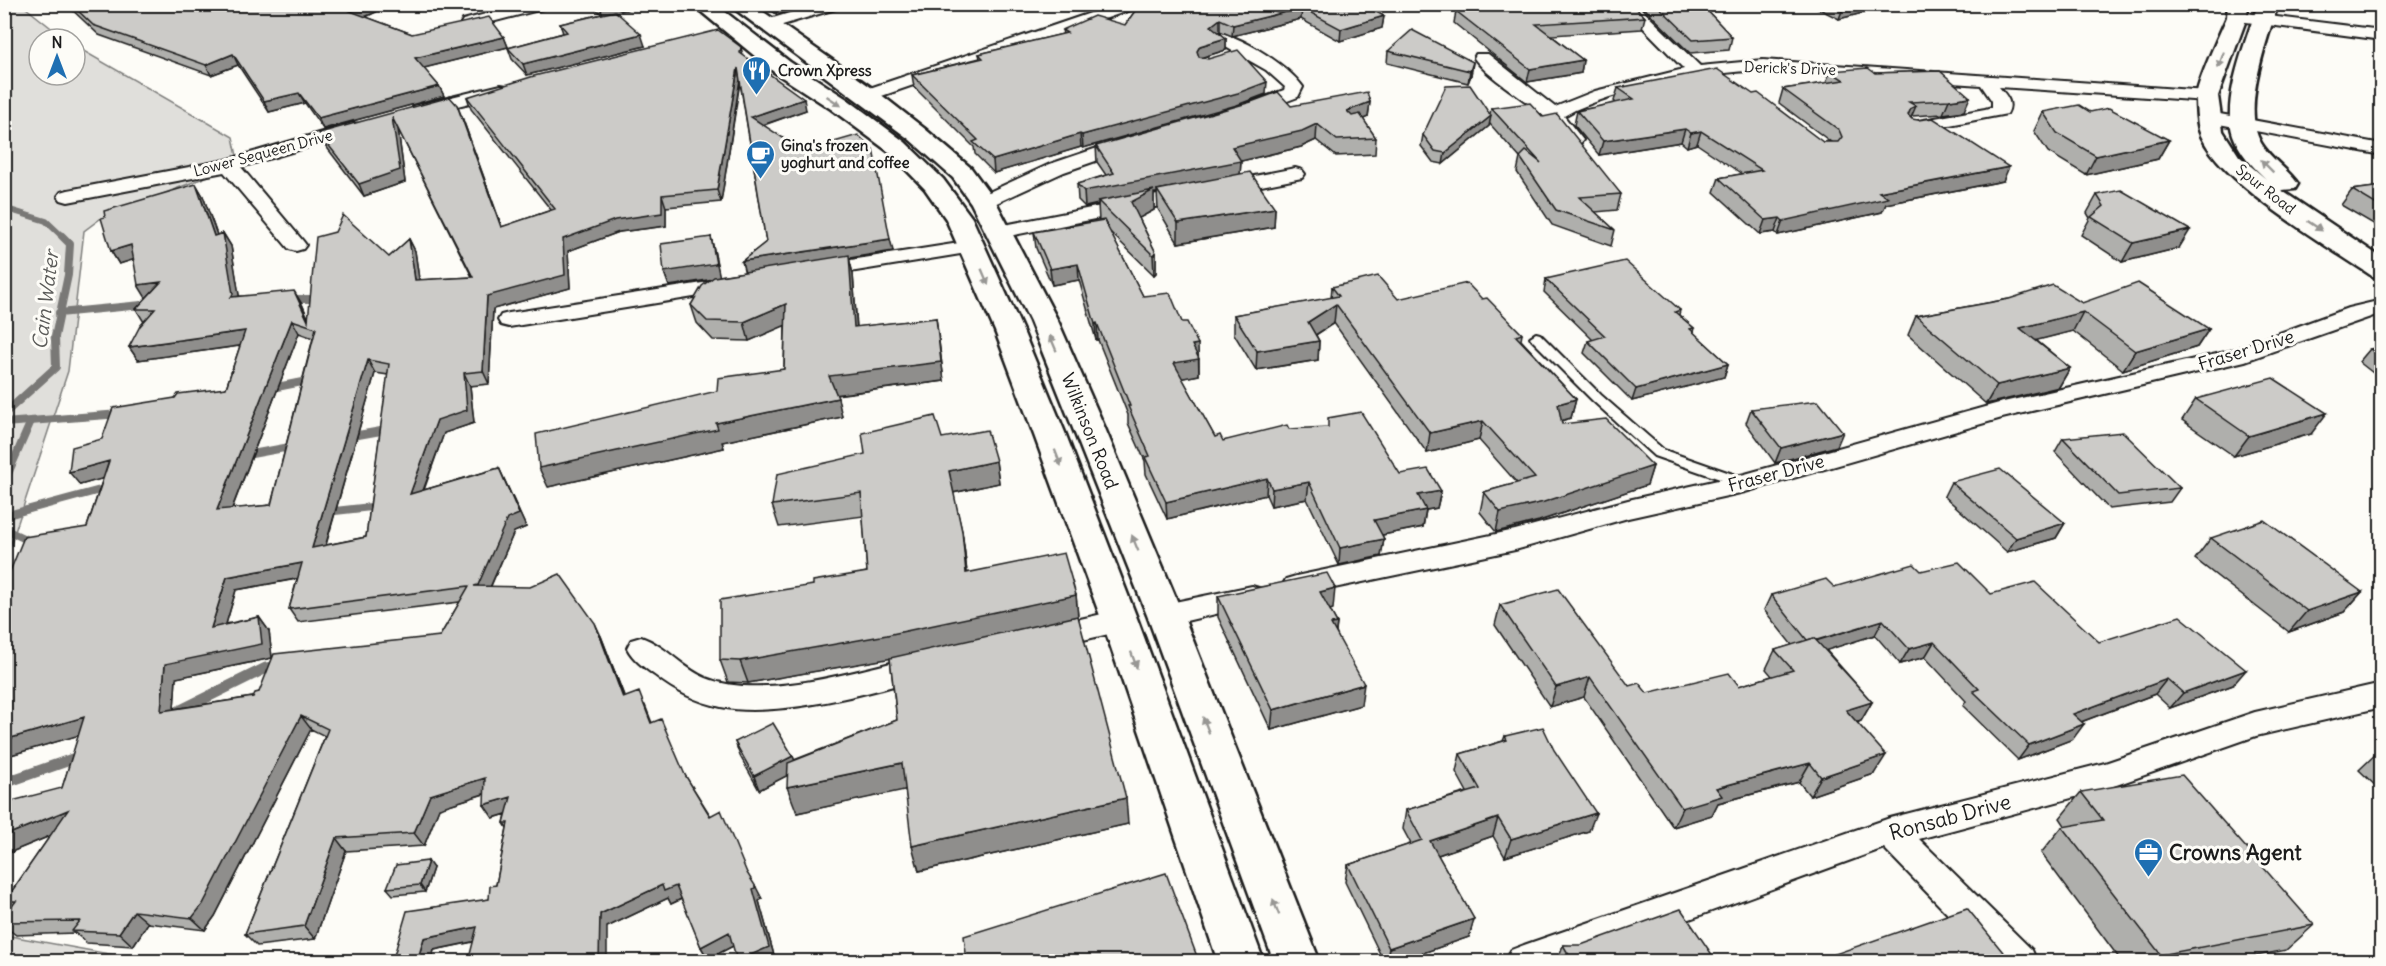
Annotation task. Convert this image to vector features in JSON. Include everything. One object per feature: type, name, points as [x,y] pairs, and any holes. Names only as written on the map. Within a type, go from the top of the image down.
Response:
[{"type":"main road","name":"Wilkinson Road","points":[[702,4],[738,24],[820,62],[867,95],[962,173],[983,202],[986,240],[1050,435],[1120,621],[1241,962]]},
{"type":"main road","points":[[2208,106],[2238,11]]},
{"type":"main road","name":"Spur Road","points":[[2265,13],[2242,100],[2244,134],[2262,163],[2289,186],[2382,250]]},
{"type":"main road","name":"Wilkinson Road","points":[[738,24],[790,72],[839,104],[897,147],[934,184],[959,218],[986,240],[1044,321],[1164,615],[1297,962]]},
{"type":"main road","points":[[790,72],[820,62]]},
{"type":"main road","name":"Spur Road","points":[[2208,106],[2211,131],[2230,160],[2283,204],[2382,270]]},
{"type":"street","points":[[469,23],[545,4]]},
{"type":"street","points":[[738,24],[837,4]]},
{"type":"street","points":[[867,95],[1134,4]]},
{"type":"street","points":[[1627,4],[1696,71]]},
{"type":"street","points":[[2238,11],[2265,13],[2382,35]]},
{"type":"street","points":[[1221,38],[1280,73],[1291,81],[1294,87],[1292,93],[1233,114]]},
{"type":"street","points":[[1226,58],[1246,52]]},
{"type":"street","points":[[1482,58],[1554,115],[1584,152]]},
{"type":"street","name":"Derick's Drive","points":[[1554,115],[1584,99],[1650,81],[1716,67],[1763,65],[1985,79],[2208,106],[2243,124],[2382,150]]},
{"type":"street","points":[[1716,67],[1735,81]]},
{"type":"street","points":[[1913,128],[2001,110],[2001,101],[1985,79]]},
{"type":"street","points":[[407,113],[520,85]]},
{"type":"street","name":"Lower Sequeen Drive","points":[[68,196],[229,165],[373,122]]},
{"type":"street","points":[[983,202],[1057,168],[1147,138]]},
{"type":"street","points":[[229,165],[296,245]]},
{"type":"street","points":[[799,274],[986,240],[1295,174]]},
{"type":"street","points":[[509,320],[752,282]]},
{"type":"street","name":"Fraser Drive","points":[[1164,615],[1515,540],[1628,509],[1745,483],[1999,411],[2237,356],[2356,313],[2382,306]]},
{"type":"street","points":[[1027,642],[1120,621]]},
{"type":"street","points":[[641,648],[696,687],[721,695],[751,699],[795,695],[958,658]]},
{"type":"street","name":"Ronsab Drive","points":[[1524,962],[1890,832],[2105,776],[2254,724],[2382,695]]},
{"type":"street","points":[[1890,832],[2019,962]]},
{"type":"lane","points":[[1536,337],[1597,398],[1659,453],[1745,483]]},
{"type":"shaded area","points":[[21,4],[50,27],[27,27],[27,87],[87,87],[87,53],[233,137],[237,156],[216,173],[100,219],[84,231],[68,371],[5,562],[4,5]]},
{"type":"shaded area","points":[[5,935],[147,961],[5,961]]},
{"type":"building","points":[[71,4],[367,4],[350,11],[412,34],[489,17],[504,37],[415,58],[439,86],[318,118],[299,93],[264,101],[233,54],[206,65],[93,25]]},
{"type":"building","points":[[1140,4],[1361,4],[1384,16],[1341,29],[1302,8],[1233,25],[1220,19],[1211,26],[1226,38],[1200,46],[1197,51],[1199,57],[1208,59],[1238,50],[1267,82],[1238,93],[1080,134],[993,160],[973,142],[978,140],[912,75],[983,58],[979,54],[1067,33],[1062,30],[1094,16],[1125,25]]},
{"type":"building","points":[[1471,4],[1632,4],[1645,17],[1536,24],[1583,60],[1530,69],[1456,11],[1475,8]]},
{"type":"building","points":[[1656,4],[1701,4],[1732,37],[1693,40]]},
{"type":"building","points":[[1837,4],[1856,4],[1843,8]]},
{"type":"building","points":[[615,11],[641,34],[523,64],[508,48],[567,32],[560,24]]},
{"type":"building","points":[[718,30],[741,47],[740,53],[804,99],[751,117],[803,151],[858,135],[873,149],[890,239],[742,261],[766,242],[738,68],[717,190],[662,195],[662,213],[615,220],[563,239],[565,275],[487,296],[483,371],[464,373],[467,410],[437,420],[410,494],[499,468],[519,514],[507,519],[478,585],[474,586],[530,587],[560,574],[595,623],[623,698],[639,692],[651,723],[661,719],[685,775],[710,816],[721,810],[747,873],[756,887],[753,889],[769,947],[737,961],[729,932],[701,947],[676,886],[664,891],[662,885],[600,914],[599,961],[596,962],[468,962],[477,927],[424,938],[419,955],[393,959],[407,911],[489,899],[490,886],[496,885],[508,823],[504,823],[511,797],[484,805],[485,778],[430,795],[414,833],[336,838],[304,926],[245,934],[328,729],[301,716],[203,904],[192,918],[134,911],[119,933],[72,931],[80,921],[4,922],[4,917],[16,901],[5,901],[68,810],[4,836],[4,803],[62,788],[84,717],[4,740],[4,628],[10,616],[4,617],[4,586],[24,537],[87,527],[109,461],[69,472],[72,447],[102,439],[113,408],[175,398],[178,394],[226,388],[245,331],[129,347],[140,326],[155,309],[136,309],[161,282],[138,285],[131,245],[111,251],[101,218],[105,217],[104,211],[196,184],[214,236],[223,233],[233,294],[231,297],[294,291],[308,321],[316,237],[335,232],[343,215],[389,257],[409,239],[415,280],[473,277],[392,117],[400,170],[359,184],[319,133],[450,97],[457,105],[501,227],[555,209],[467,97],[534,76]],"holes":[[[292,320],[316,328],[271,505],[217,510]],[[368,360],[389,364],[366,537],[312,548]],[[302,563],[289,609],[469,586],[440,636],[274,654],[259,692],[253,697],[161,711],[165,664],[262,644],[259,617],[211,628],[227,577]]]},
{"type":"building","points":[[1412,30],[1473,62],[1470,71],[1388,51]]},
{"type":"building","points":[[1868,68],[1875,73],[1940,71],[1970,97],[1909,102],[1916,106],[1911,108],[1908,115],[1918,120],[1933,118],[2009,167],[1879,192],[1888,198],[1783,221],[1780,218],[1765,220],[1719,178],[1762,170],[1701,131],[1691,133],[1685,129],[1603,141],[1577,111],[1634,99],[1618,88],[1717,69],[1753,94],[1758,93],[1823,142],[1838,142],[1842,137],[1839,130],[1783,89],[1844,80],[1830,71]]},
{"type":"building","points":[[1470,85],[1491,116],[1445,153],[1435,151],[1423,135],[1446,86]]},
{"type":"building","points":[[1278,92],[1291,106],[1367,92],[1370,102],[1347,111],[1352,116],[1360,114],[1376,138],[1337,140],[1317,124],[1302,131],[1232,147],[1241,161],[1084,191],[1077,184],[1114,173],[1096,146],[1251,102]]},
{"type":"building","points":[[1530,103],[1543,117],[1557,114],[1621,194],[1579,197],[1615,230],[1556,210],[1520,157],[1526,151],[1541,163],[1491,108]]},
{"type":"building","points":[[2079,105],[2090,112],[2109,108],[2169,140],[2096,156],[2057,133],[2043,112]]},
{"type":"building","points":[[1250,172],[1275,208],[1178,223],[1157,190]]},
{"type":"building","points":[[2382,186],[2382,208],[2352,190]]},
{"type":"building","points":[[1154,190],[1131,202],[1156,253],[1153,255],[1098,201]]},
{"type":"building","points":[[2121,190],[2190,230],[2133,243],[2091,217],[2104,206],[2097,195]]},
{"type":"building","points":[[1104,220],[1143,296],[1170,293],[1182,322],[1187,322],[1198,344],[1192,345],[1199,359],[1174,363],[1215,437],[1220,435],[1223,441],[1287,425],[1289,429],[1328,427],[1328,418],[1361,412],[1400,474],[1428,469],[1441,491],[1418,495],[1426,510],[1374,520],[1384,539],[1340,548],[1309,482],[1272,489],[1267,478],[1166,502],[1145,457],[1150,456],[1128,406],[1130,406],[1097,323],[1095,324],[1078,264],[1050,269],[1034,232]]},
{"type":"building","points":[[711,237],[716,264],[664,272],[661,244]]},
{"type":"building","points":[[849,255],[854,327],[936,318],[941,362],[829,376],[838,398],[716,423],[718,429],[539,468],[536,434],[717,391],[718,378],[784,369],[786,304],[744,322],[707,321],[691,305],[702,286],[714,277]]},
{"type":"building","points":[[1625,261],[1680,310],[1675,312],[1694,328],[1690,329],[1728,364],[1636,389],[1588,341],[1605,336],[1546,279]]},
{"type":"building","points":[[1378,276],[1398,299],[1467,283],[1482,299],[1487,298],[1522,334],[1516,336],[1576,399],[1558,404],[1562,424],[1606,419],[1653,466],[1544,502],[1500,512],[1484,492],[1535,478],[1483,421],[1430,433],[1336,304],[1308,322],[1319,341],[1257,351],[1234,315],[1339,296],[1332,287]]},
{"type":"building","points":[[2138,283],[2209,329],[2135,351],[2083,312],[2020,328],[2070,368],[1997,385],[1916,316],[2009,299],[2053,285],[2082,303]]},
{"type":"building","points":[[2382,347],[2382,358],[2370,349]]},
{"type":"building","points":[[2273,378],[2327,413],[2249,436],[2196,399]]},
{"type":"building","points":[[1818,401],[1843,432],[1781,448],[1751,409]]},
{"type":"building","points":[[935,416],[942,438],[987,430],[996,461],[949,471],[962,531],[966,573],[1064,553],[1076,595],[887,635],[740,661],[720,660],[720,600],[813,585],[813,581],[867,572],[861,493],[772,505],[777,474],[865,454],[862,433]]},
{"type":"building","points":[[2123,432],[2180,488],[2118,495],[2063,438]]},
{"type":"building","points":[[2000,469],[2065,523],[2016,538],[1951,482]]},
{"type":"building","points":[[2264,520],[2362,592],[2307,611],[2211,538]]},
{"type":"building","points":[[1959,562],[1991,594],[2035,582],[2099,642],[2180,616],[2246,670],[2183,693],[2167,679],[2073,714],[2084,724],[2029,745],[1973,691],[1979,689],[1934,642],[1909,649],[1883,620],[1817,640],[1814,638],[1807,640],[1771,595],[1826,579],[1834,587],[1914,564],[1921,571]]},
{"type":"building","points":[[1327,573],[1335,588],[1320,592],[1337,623],[1331,624],[1364,684],[1273,710],[1218,596]]},
{"type":"building","points":[[1558,589],[1629,686],[1639,683],[1647,693],[1729,673],[1739,686],[1793,670],[1775,650],[1814,638],[1872,702],[1846,710],[1886,755],[1821,777],[1810,763],[1716,788],[1722,796],[1682,808],[1590,677],[1556,687],[1500,605]]},
{"type":"building","points":[[1078,616],[1126,798],[912,846],[902,763],[787,787],[788,763],[897,720],[890,658]]},
{"type":"building","points":[[773,723],[793,756],[754,776],[735,742]]},
{"type":"building","points":[[1543,727],[1554,750],[1596,813],[1511,839],[1498,818],[1430,841],[1474,919],[1389,948],[1348,865],[1422,840],[1406,810],[1480,789],[1460,754],[1507,740],[1505,736]]},
{"type":"building","points":[[2182,775],[2314,925],[2161,955],[2062,827],[2103,820],[2081,792]]},
{"type":"building","points":[[428,861],[420,885],[387,888],[396,865]]},
{"type":"building","points":[[1166,873],[1199,962],[967,962],[964,936]]},
{"type":"building","points":[[1967,908],[2011,962],[1841,962],[1835,954]]},
{"type":"building","points":[[1681,909],[1717,962],[1573,962],[1563,945],[1581,945]]},
{"type":"waterway","name":"Cain Water","points":[[4,69],[8,74],[4,77]]},
{"type":"waterway","name":"Cain Water","points":[[4,208],[46,221],[64,238]]},
{"type":"waterway","name":"Cain Water","points":[[60,313],[68,275],[70,244],[64,238]]},
{"type":"waterway","points":[[288,299],[322,299]]},
{"type":"waterway","points":[[60,313],[152,304]]},
{"type":"waterway","name":"Cain Water","points":[[4,414],[56,367],[55,337],[60,313]]},
{"type":"waterway","points":[[267,389],[312,380]]},
{"type":"waterway","points":[[4,423],[120,414]]},
{"type":"waterway","points":[[4,483],[31,421]]},
{"type":"waterway","points":[[347,437],[392,429]]},
{"type":"waterway","points":[[241,456],[295,446]]},
{"type":"waterway","points":[[4,516],[111,487]]},
{"type":"waterway","points":[[326,512],[380,506]]},
{"type":"waterway","points":[[4,529],[34,543]]},
{"type":"waterway","points":[[175,713],[266,668],[280,666]]},
{"type":"waterway","points":[[4,783],[81,756]]},
{"type":"place","name":"Crown Xpress","points":[[757,96]]},
{"type":"place","name":"Gina's frozen yoghurt and coffee","points":[[760,180]]},
{"type":"place","name":"Crowns Agent","points":[[2148,878]]}]
